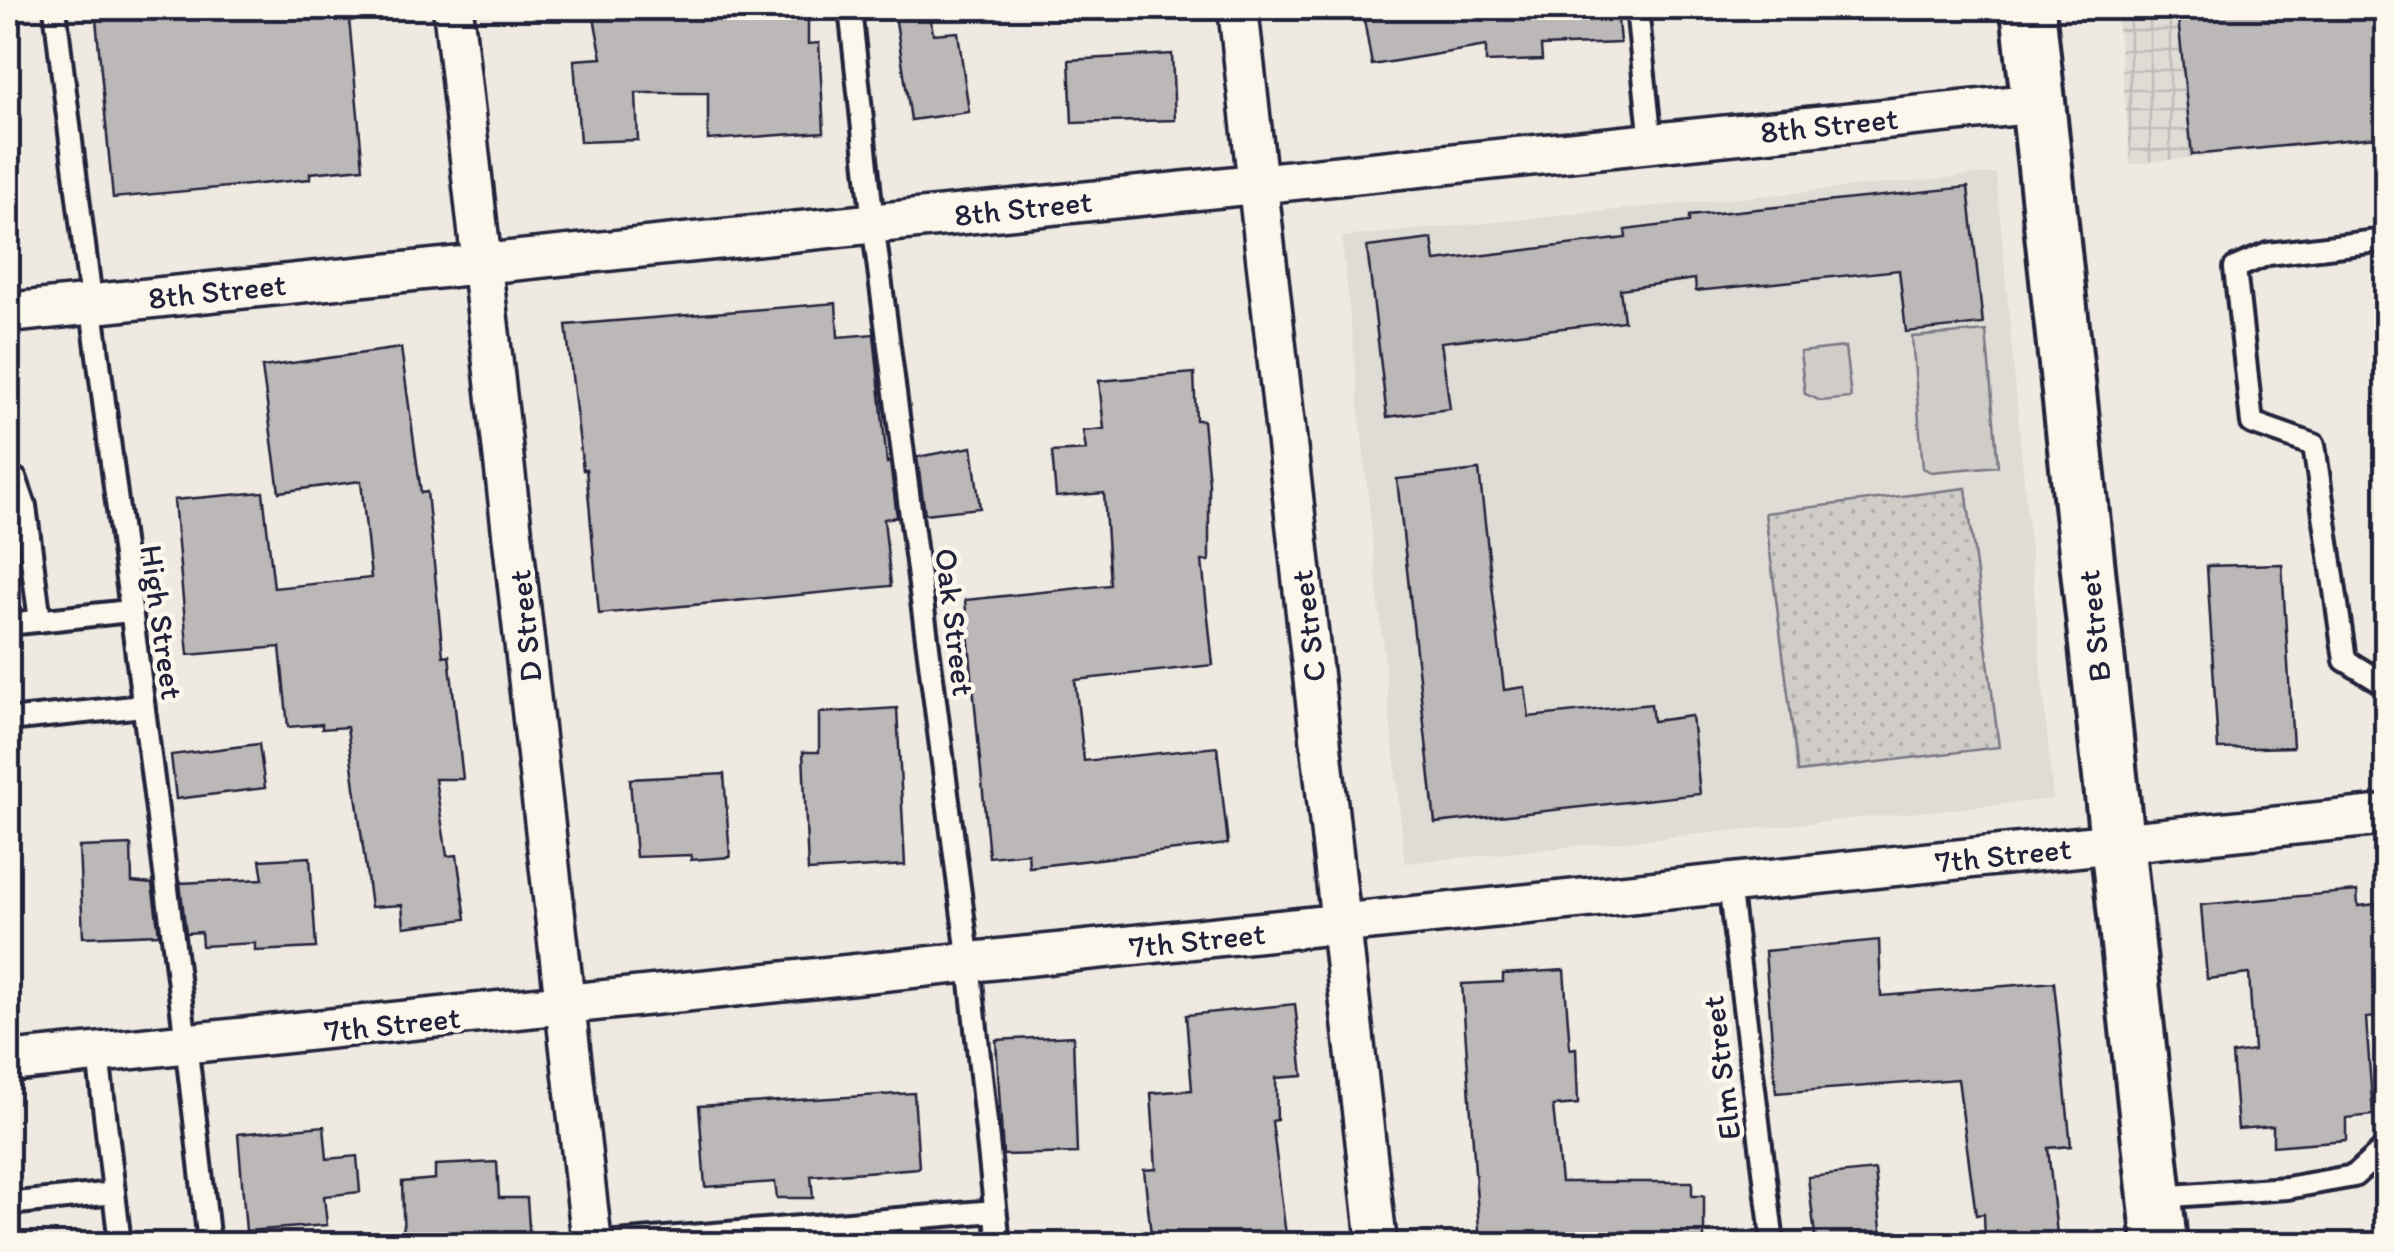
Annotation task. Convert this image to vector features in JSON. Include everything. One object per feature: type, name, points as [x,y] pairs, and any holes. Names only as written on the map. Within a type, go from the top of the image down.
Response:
[{"type":"main road","name":"B Street","points":[[2028,8],[2157,1221]]},
{"type":"street","name":"D Street","points":[[453,8],[592,1244]]},
{"type":"street","name":"C Street","points":[[1238,8],[1377,1244]]},
{"type":"street","name":"8th Street","points":[[8,313],[2038,103]]},
{"type":"street","name":"7th Street","points":[[8,1062],[2386,815]]},
{"type":"lane","name":"High Street","points":[[55,8],[209,1244]]},
{"type":"lane","name":"Oak Street","points":[[850,8],[873,223],[969,963],[998,1244]]},
{"type":"lane","points":[[1637,8],[1651,143]]},
{"type":"lane","points":[[2386,240],[2268,254],[2235,268],[2252,422],[2314,445],[2345,660],[2379,681],[2386,680]]},
{"type":"lane","points":[[8,478],[16,480],[25,506],[40,621]]},
{"type":"lane","points":[[8,624],[130,611]]},
{"type":"lane","points":[[8,720],[142,706]]},
{"type":"lane","name":"Elm Street","points":[[1728,884],[1772,1244]]},
{"type":"lane","points":[[98,1054],[120,1244]]},
{"type":"lane","points":[[2157,1221],[2287,1188],[2354,1176],[2386,1146]]},
{"type":"lane","points":[[8,1204],[114,1193]]},
{"type":"lane","points":[[592,1244],[995,1211]]},
{"type":"lane","points":[[912,1218],[914,1244]]},
{"type":"shaded area","points":[[2116,8],[2386,8],[2386,137],[2131,164]]},
{"type":"shaded area","points":[[1996,173],[2053,799],[1405,863],[1342,237]]},
{"type":"shaded area","points":[[1986,331],[1998,466],[1931,472],[1923,468],[1912,337]]},
{"type":"shaded area","points":[[1845,347],[1851,398],[1821,401],[1805,394],[1800,352]]},
{"type":"shaded area","points":[[1966,488],[1999,747],[1798,772],[1765,513]]},
{"type":"building","points":[[95,8],[348,8],[363,168],[310,173],[310,179],[113,198]]},
{"type":"building","points":[[592,8],[808,8],[808,44],[819,43],[824,132],[708,140],[708,93],[636,93],[638,140],[580,142],[574,60],[602,58]]},
{"type":"building","points":[[894,8],[929,8],[933,34],[958,32],[969,112],[911,120]]},
{"type":"building","points":[[1362,8],[1617,8],[1620,43],[1541,46],[1542,60],[1486,62],[1486,46],[1372,65]]},
{"type":"building","points":[[2177,8],[2386,8],[2386,136],[2192,155]]},
{"type":"building","points":[[1172,54],[1175,120],[1072,123],[1069,60]]},
{"type":"building","points":[[1968,187],[1983,324],[1906,332],[1899,270],[1696,291],[1695,279],[1620,289],[1624,321],[1441,342],[1450,409],[1387,417],[1367,247],[1432,239],[1435,261],[1626,238],[1625,230],[1689,222],[1689,216]]},
{"type":"building","points":[[836,303],[838,337],[874,334],[887,463],[890,462],[897,517],[884,519],[891,586],[599,614],[586,469],[583,470],[566,325]]},
{"type":"building","points":[[401,348],[421,493],[427,492],[443,656],[449,655],[463,779],[435,779],[447,856],[457,855],[466,919],[404,927],[402,905],[371,907],[347,727],[288,727],[280,647],[188,655],[174,500],[263,492],[274,588],[371,578],[361,481],[279,492],[262,367]]},
{"type":"building","points":[[1194,373],[1196,420],[1203,420],[1209,483],[1209,561],[1202,561],[1213,665],[1075,680],[1084,761],[1217,747],[1228,844],[1029,867],[1028,853],[989,857],[965,600],[1110,585],[1104,493],[1056,497],[1052,452],[1086,450],[1083,431],[1104,429],[1099,381]]},
{"type":"building","points":[[972,447],[980,508],[925,514],[917,457]]},
{"type":"building","points":[[1479,470],[1504,690],[1525,687],[1529,717],[1651,704],[1653,721],[1692,716],[1700,794],[1435,823],[1397,479]]},
{"type":"building","points":[[2282,564],[2293,747],[2218,749],[2207,566]]},
{"type":"building","points":[[897,708],[905,865],[808,871],[803,752],[819,752],[819,713]]},
{"type":"building","points":[[259,744],[265,788],[176,799],[171,755]]},
{"type":"building","points":[[724,774],[730,857],[636,857],[630,779]]},
{"type":"building","points":[[131,845],[132,882],[152,884],[159,934],[83,937],[79,847]]},
{"type":"building","points":[[310,857],[316,948],[255,951],[255,943],[202,946],[201,932],[186,933],[180,883],[263,879],[260,860]]},
{"type":"building","points":[[2357,891],[2358,906],[2386,903],[2386,1016],[2366,1018],[2373,1115],[2346,1118],[2346,1140],[2273,1146],[2273,1126],[2238,1129],[2232,1054],[2254,1051],[2249,974],[2207,979],[2201,905]]},
{"type":"building","points":[[1879,940],[1881,996],[2054,982],[2071,1146],[2048,1148],[2058,1244],[1985,1244],[1984,1214],[1976,1215],[1958,1079],[1776,1093],[1765,951]]},
{"type":"building","points":[[1564,970],[1570,1049],[1576,1048],[1578,1104],[1553,1106],[1561,1182],[1692,1182],[1692,1196],[1704,1196],[1704,1242],[1480,1244],[1462,984],[1503,982],[1503,974]]},
{"type":"building","points":[[1295,1004],[1303,1076],[1276,1078],[1277,1120],[1272,1121],[1287,1244],[1152,1244],[1144,1170],[1156,1169],[1151,1093],[1192,1090],[1186,1015]]},
{"type":"building","points":[[1073,1036],[1077,1153],[1003,1155],[996,1040]]},
{"type":"building","points":[[914,1093],[919,1168],[811,1176],[813,1198],[777,1198],[775,1182],[705,1187],[699,1106]]},
{"type":"building","points":[[324,1126],[327,1159],[357,1156],[360,1192],[324,1196],[327,1225],[246,1231],[238,1134]]},
{"type":"building","points":[[497,1162],[499,1198],[527,1198],[530,1242],[404,1244],[402,1182],[435,1179],[435,1165]]},
{"type":"building","points":[[1875,1170],[1882,1239],[1816,1244],[1808,1177]]}]
